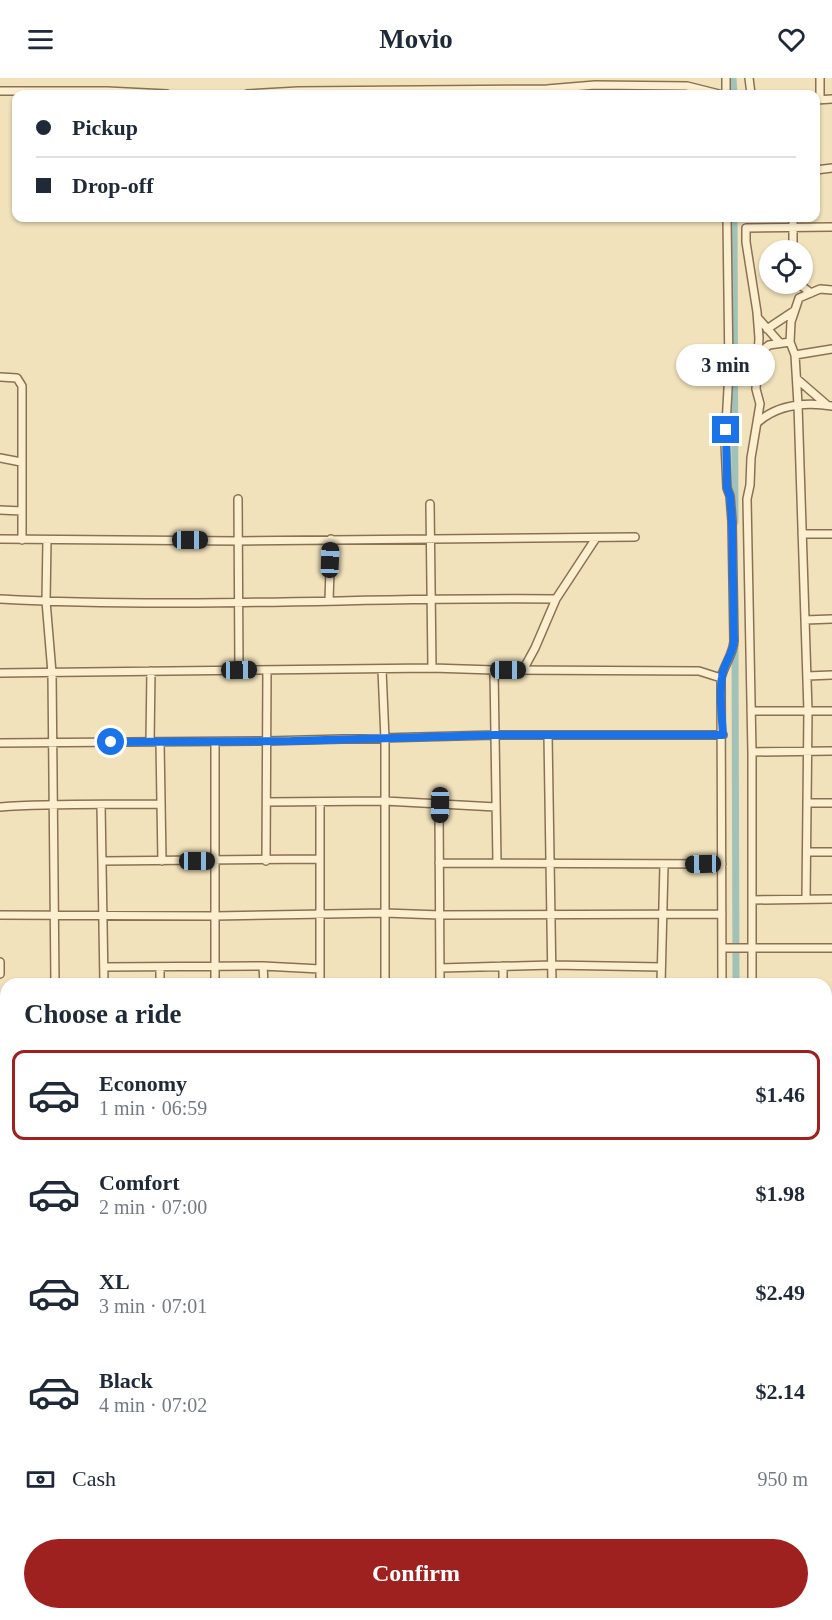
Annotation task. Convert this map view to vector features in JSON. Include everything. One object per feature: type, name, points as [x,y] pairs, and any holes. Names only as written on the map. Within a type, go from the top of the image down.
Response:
[{"type":"street","points":[[422,90],[547,89],[595,85],[687,86],[705,90]]},
{"type":"street","points":[[723,978],[726,948],[722,914],[721,678],[724,665],[732,653],[734,641],[732,521],[727,488],[725,443],[729,371],[727,222]]},
{"type":"street","points":[[747,222],[746,242],[758,318],[759,353],[756,389],[760,404],[747,499],[752,752],[752,900],[748,949],[751,978]]},
{"type":"street","points":[[793,222],[793,240]]},
{"type":"street","points":[[746,228],[832,227]]},
{"type":"street","points":[[813,292],[820,289],[832,290]]},
{"type":"street","points":[[799,294],[791,322],[790,342],[795,355],[797,379],[807,675],[806,899]]},
{"type":"street","points":[[799,298],[809,294]]},
{"type":"street","points":[[767,329],[794,311]]},
{"type":"street","points":[[758,318],[780,343]]},
{"type":"street","points":[[759,353],[769,345],[790,342]]},
{"type":"street","points":[[795,355],[832,349]]},
{"type":"street","points":[[0,377],[17,378],[22,386],[22,540]]},
{"type":"street","points":[[797,379],[830,406]]},
{"type":"street","points":[[757,423],[770,412],[782,408],[798,405],[830,406]]},
{"type":"street","points":[[0,458],[21,462]]},
{"type":"street","points":[[238,499],[239,670]]},
{"type":"street","points":[[430,504],[432,668]]},
{"type":"street","points":[[0,510],[22,511]]},
{"type":"street","points":[[802,534],[832,534]]},
{"type":"street","points":[[0,539],[238,541],[635,537]]},
{"type":"street","points":[[523,670],[556,599],[596,538]]},
{"type":"street","points":[[329,602],[331,539]]},
{"type":"street","points":[[46,540],[46,601],[52,673],[55,978]]},
{"type":"street","points":[[0,599],[329,602],[556,599]]},
{"type":"street","points":[[805,620],[832,620]]},
{"type":"street","points":[[0,673],[432,668],[699,671],[721,678]]},
{"type":"street","points":[[266,861],[267,670]]},
{"type":"street","points":[[382,670],[385,739],[385,978]]},
{"type":"street","points":[[494,670],[497,863]]},
{"type":"street","points":[[150,742],[151,671]]},
{"type":"street","points":[[807,675],[832,675]]},
{"type":"street","points":[[751,711],[832,711]]},
{"type":"street","points":[[0,743],[215,742],[495,735],[723,735]]},
{"type":"street","points":[[548,735],[553,915],[552,978]]},
{"type":"street","points":[[160,742],[162,861]]},
{"type":"street","points":[[215,742],[215,978]]},
{"type":"street","points":[[752,752],[832,751]]},
{"type":"street","points":[[267,802],[385,801],[496,807]]},
{"type":"street","points":[[320,802],[320,978]]},
{"type":"street","points":[[0,807],[53,803],[102,806],[160,804]]},
{"type":"street","points":[[807,803],[832,803]]},
{"type":"street","points":[[440,805],[440,978]]},
{"type":"street","points":[[102,806],[104,978]]},
{"type":"street","points":[[807,852],[832,852]]},
{"type":"street","points":[[102,861],[320,860]]},
{"type":"street","points":[[439,863],[722,864]]},
{"type":"street","points":[[662,978],[664,864]]},
{"type":"street","points":[[752,900],[832,899]]},
{"type":"street","points":[[0,915],[722,914]]},
{"type":"street","points":[[726,948],[832,948]]},
{"type":"street","points":[[0,962],[0,972]]},
{"type":"street","points":[[440,968],[552,965],[662,967]]},
{"type":"street","points":[[104,967],[263,966],[320,969]]},
{"type":"street","points":[[263,966],[264,978]]},
{"type":"street","points":[[503,966],[503,978]]},
{"type":"street","points":[[160,967],[160,978]]},
{"type":"waterway","points":[[733,78],[734,90]]},
{"type":"waterway","points":[[734,222],[735,522]]},
{"type":"waterway","points":[[735,645],[736,978]]},
{"type":"route","points":[[111,742],[291,741],[495,735],[723,735],[721,678],[724,665],[732,653],[734,641],[732,521],[727,488],[726,430]]}]
